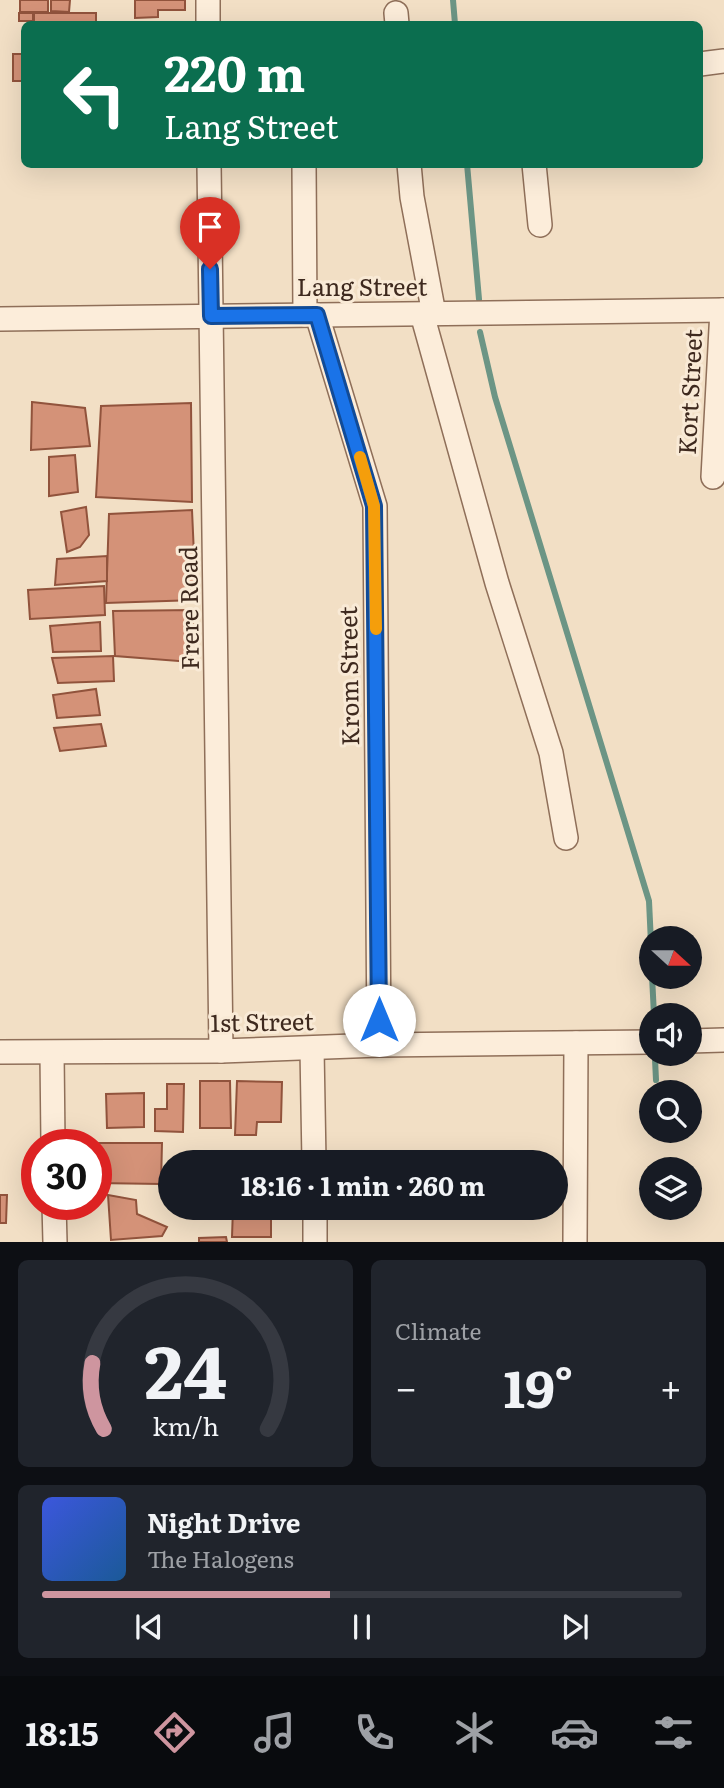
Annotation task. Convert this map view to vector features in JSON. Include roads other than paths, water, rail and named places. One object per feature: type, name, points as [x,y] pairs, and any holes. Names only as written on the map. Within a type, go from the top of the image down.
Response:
[{"type":"street","points":[[208,0],[208,21]]},
{"type":"street","points":[[703,64],[724,61]]},
{"type":"street","name":"Frere Road","points":[[209,168],[222,1051]]},
{"type":"street","name":"Krom Street","points":[[304,168],[311,315],[374,506],[379,1045]]},
{"type":"street","points":[[409,168],[428,314],[497,583],[551,753],[566,838]]},
{"type":"street","points":[[534,168],[540,225]]},
{"type":"street","name":"Lang Street","points":[[0,319],[723,310]]},
{"type":"street","name":"Kort Street","points":[[713,477],[723,310]]},
{"type":"street","points":[[702,1041],[724,1040]]},
{"type":"street","name":"1st Street","points":[[0,1052],[222,1051],[379,1045],[639,1042]]},
{"type":"street","points":[[575,1242],[576,1043]]},
{"type":"street","points":[[312,1049],[314,1150]]},
{"type":"street","points":[[52,1053],[53,1129]]},
{"type":"street","points":[[54,1220],[55,1242]]},
{"type":"street","points":[[315,1220],[315,1242]]},
{"type":"waterway","points":[[453,0],[455,21]]},
{"type":"waterway","points":[[467,168],[479,299]]},
{"type":"waterway","points":[[480,332],[495,397],[649,901],[650,926]]},
{"type":"waterway","points":[[653,989],[653,1003]]},
{"type":"waterway","points":[[655,1066],[656,1080]]}]
